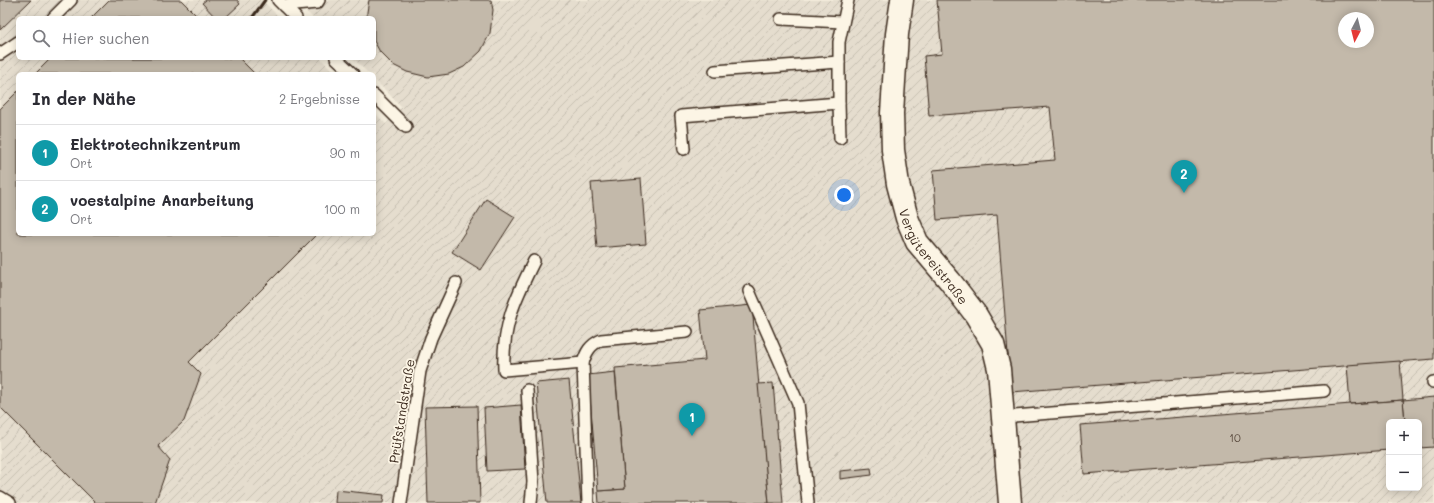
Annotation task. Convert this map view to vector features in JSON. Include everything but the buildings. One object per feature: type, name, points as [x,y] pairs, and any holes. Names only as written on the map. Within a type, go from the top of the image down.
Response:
[{"type":"street","name":"Vergütereistraße","points":[[902,0],[894,72],[892,112],[893,150],[898,184],[907,218],[917,242],[976,315],[993,344],[998,369],[1010,503]]},
{"type":"lane","points":[[54,16],[71,0]]},
{"type":"lane","points":[[281,3],[317,3],[319,0]]},
{"type":"lane","points":[[840,138],[840,42],[848,0]]},
{"type":"lane","points":[[281,3],[294,16]]},
{"type":"lane","points":[[781,19],[844,22]]},
{"type":"lane","points":[[0,54],[16,43]]},
{"type":"lane","points":[[338,60],[351,72]]},
{"type":"lane","points":[[715,71],[839,62]]},
{"type":"lane","points":[[376,97],[406,126]]},
{"type":"lane","points":[[684,149],[681,116],[839,103]]},
{"type":"lane","points":[[534,261],[510,314],[503,355],[504,370],[583,363]]},
{"type":"lane","name":"Prüfstandstraße","points":[[401,503],[420,371],[431,338],[456,283]]},
{"type":"lane","points":[[750,291],[798,403],[808,503]]},
{"type":"lane","points":[[588,503],[583,363],[586,353],[593,344],[601,340],[687,332]]},
{"type":"lane","points":[[527,390],[533,482],[531,503]]},
{"type":"lane","points":[[1002,417],[1324,391]]},
{"type":"lane","points":[[0,497],[10,503]]},
{"type":"shaded area","points":[[0,0],[262,0],[278,16],[16,16],[16,60],[322,60],[334,72],[16,72],[16,236],[376,236],[376,114],[386,124],[402,107],[376,81],[376,72],[367,72],[355,60],[376,60],[376,16],[311,16],[295,0],[1434,0],[1434,503],[0,503]]},
{"type":"railway","points":[[253,16],[265,0]]},
{"type":"place","name":"voestalpine Anarbeitung","points":[[1184,193]]},
{"type":"place","name":"Elektrotechnikzentrum","points":[[692,436]]}]
